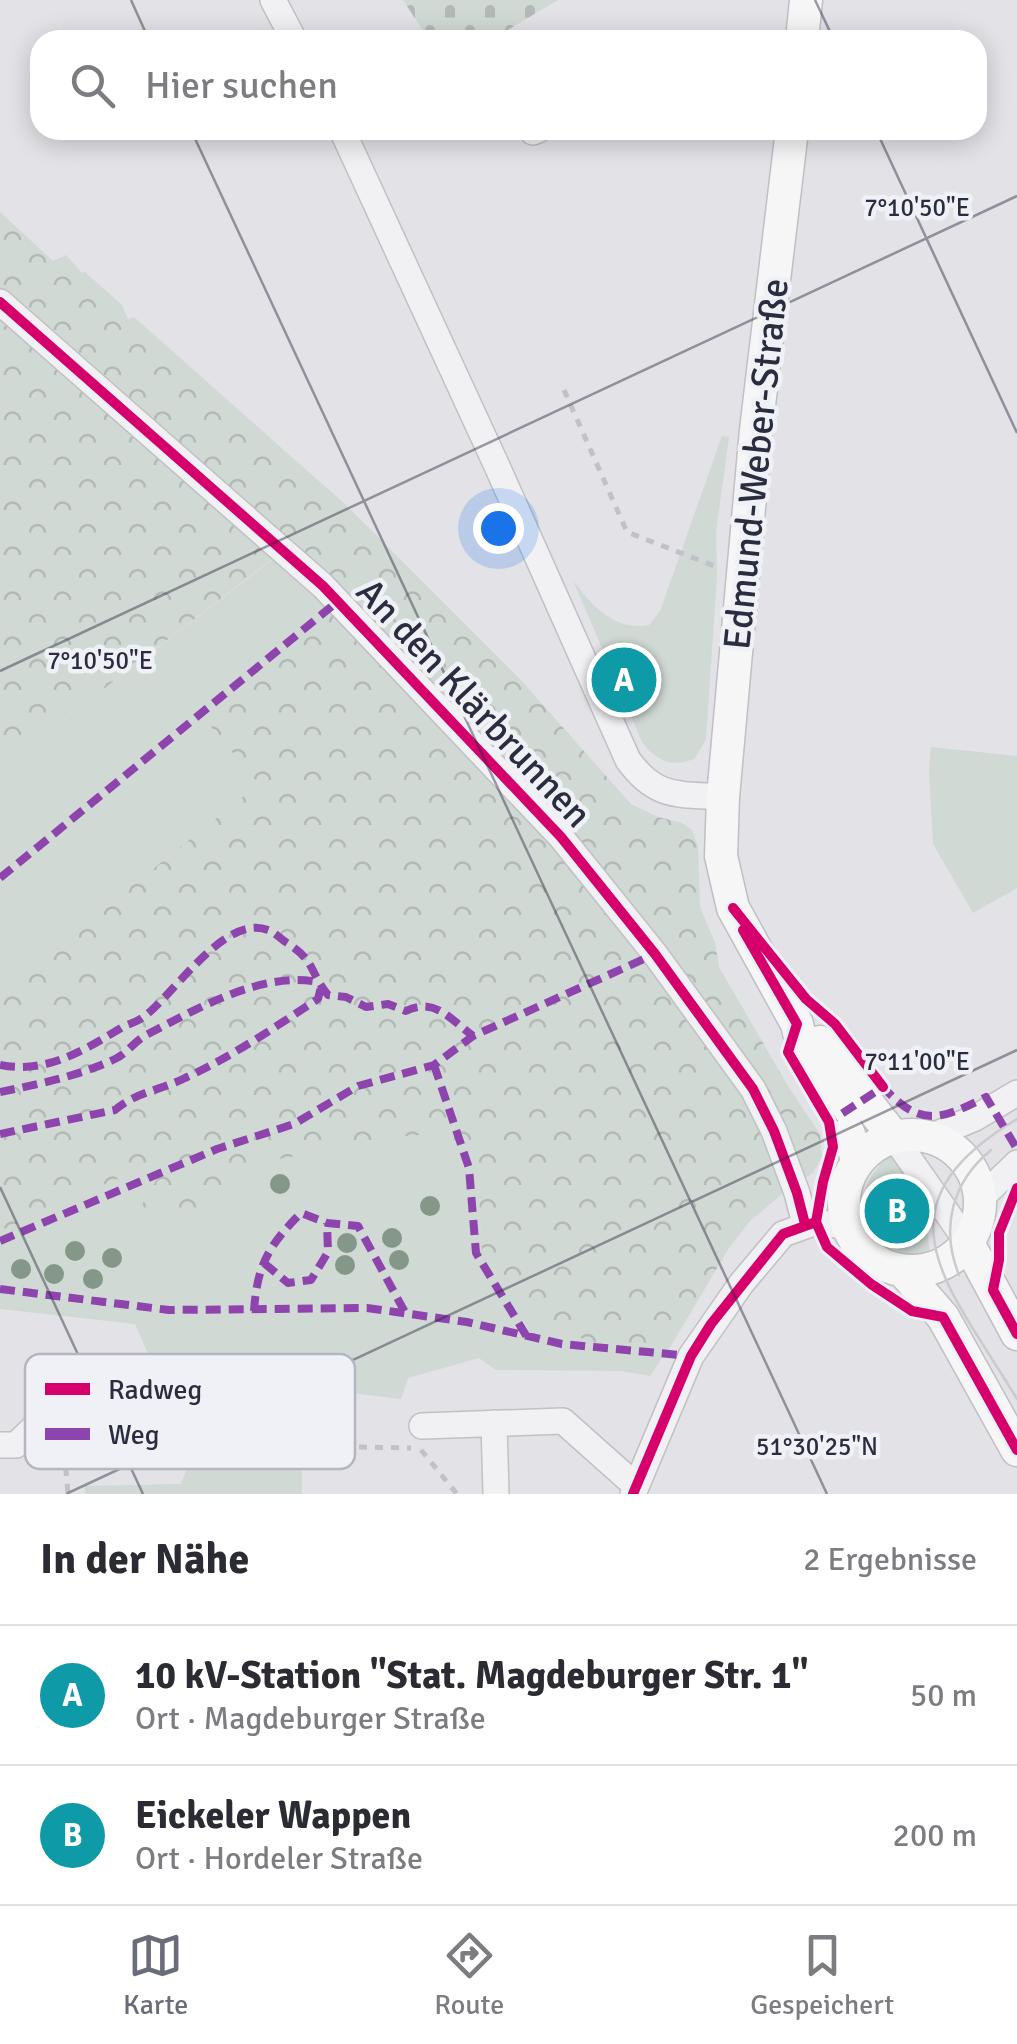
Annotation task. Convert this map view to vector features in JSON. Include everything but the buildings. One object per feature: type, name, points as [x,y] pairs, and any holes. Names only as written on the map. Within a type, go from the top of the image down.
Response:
[{"type":"main road","points":[[803,30],[806,0]]},
{"type":"main road","name":"Edmund-Weber-Straße","points":[[791,140],[756,430],[723,798],[722,856],[733,908],[796,1024]]},
{"type":"main road","points":[[796,1024],[815,1036],[894,1138]]},
{"type":"main road","points":[[796,1024],[800,1044],[853,1140],[857,1163]]},
{"type":"main road","points":[[930,1137],[963,1157],[976,1179],[980,1214],[968,1243],[940,1266],[902,1271],[869,1256],[848,1227],[846,1187],[857,1163],[874,1147],[894,1138],[930,1137]]},
{"type":"main road","points":[[968,1243],[1017,1334]]},
{"type":"main road","points":[[902,1271],[943,1317],[1017,1450]]},
{"type":"street","points":[[272,0],[288,30]]},
{"type":"street","points":[[347,140],[628,760],[638,776],[665,794],[723,798]]},
{"type":"street","name":"An den Klärbrunnen","points":[[0,302],[323,586],[561,837],[655,954],[753,1089],[774,1131],[805,1224]]},
{"type":"street","points":[[930,1137],[975,1118],[1017,1093]]},
{"type":"street","points":[[894,1138],[968,1243]]},
{"type":"street","points":[[980,1198],[1017,1164]]},
{"type":"street","points":[[422,1426],[563,1421],[635,1490],[691,1356],[711,1324],[783,1234],[816,1222],[848,1227]]},
{"type":"street","points":[[494,1423],[496,1494]]},
{"type":"street","points":[[0,1445],[16,1445],[25,1436]]},
{"type":"path","points":[[564,390],[627,532],[651,537],[718,568],[744,571]]},
{"type":"path","points":[[359,1447],[419,1448],[457,1494]]},
{"type":"path","points":[[66,1469],[68,1494]]},
{"type":"green space","points":[[403,0],[558,0],[508,30],[422,30]]},
{"type":"green space","points":[[0,212],[53,261],[66,255],[122,305],[128,319],[134,317],[346,505],[519,678],[631,804],[692,830],[698,846],[700,907],[715,943],[719,967],[820,1134],[822,1157],[813,1173],[804,1179],[772,1097],[750,1099],[787,1190],[750,1221],[729,1248],[669,1349],[618,1355],[527,1313],[482,1255],[477,1157],[440,1133],[274,1160],[207,1215],[132,1222],[171,1155],[0,1231],[0,991],[259,784],[201,715],[330,607],[318,592],[271,560],[0,769]]},
{"type":"green space","points":[[722,436],[729,437],[716,532],[717,575],[706,739],[695,758],[672,763],[653,754],[642,742],[573,580],[587,599],[615,620],[649,625],[660,611]]},
{"type":"green space","points":[[272,560],[318,592],[330,607],[258,668],[259,784],[0,991],[0,769]]},
{"type":"green space","points":[[931,747],[1017,756],[1017,888],[973,913],[933,844]]},
{"type":"green space","points":[[440,1133],[477,1156],[482,1255],[618,1354],[668,1349],[650,1376],[621,1371],[496,1370],[479,1358],[408,1378],[401,1399],[355,1393],[355,1354],[148,1354],[135,1324],[0,1309],[0,1231],[173,1154],[133,1221],[207,1215],[274,1160],[406,1135]]},
{"type":"green space","points":[[893,1153],[930,1204],[930,1255],[908,1254],[889,1247],[875,1235],[867,1220],[867,1186],[876,1169]]},
{"type":"green space","points":[[187,1469],[302,1469],[302,1494],[85,1494],[85,1486],[181,1484]]},
{"type":"tram line","points":[[1017,1119],[971,1152],[945,1185],[934,1217],[936,1250],[948,1285],[1017,1399]]},
{"type":"tram line","points":[[959,1275],[951,1240],[953,1207],[967,1176],[991,1150]]},
{"type":"marked path","points":[[0,878],[337,602]]},
{"type":"marked path","points":[[0,1065],[33,1066],[64,1058],[139,1020],[217,945],[251,928],[270,931],[296,949],[328,995],[346,997],[366,1007],[388,1004],[406,1011],[434,1008],[473,1036]]},
{"type":"marked path","points":[[0,1241],[217,1149],[294,1124],[358,1086],[434,1065],[473,1036],[655,954]]},
{"type":"marked path","points":[[0,1092],[101,1065],[119,1057],[146,1035],[251,987],[296,980],[318,982]]},
{"type":"marked path","points":[[0,1134],[115,1110],[140,1095],[185,1078],[237,1051],[318,999],[321,987]]},
{"type":"marked path","points":[[434,1065],[469,1168],[476,1253],[527,1337]]},
{"type":"marked path","points":[[830,1129],[829,1122],[883,1087],[909,1109],[931,1116],[956,1111],[986,1097],[1017,1149]]},
{"type":"marked path","points":[[254,1311],[258,1281],[267,1257],[301,1213],[327,1223],[358,1226],[406,1314]]},
{"type":"marked path","points":[[264,1263],[288,1283],[311,1280],[328,1252],[327,1223]]},
{"type":"marked path","points":[[0,1289],[169,1310],[367,1308],[467,1322],[562,1344],[691,1356]]},
{"type":"cycle path","points":[[0,302],[323,586],[561,837],[655,954],[753,1089],[774,1131],[805,1224]]},
{"type":"cycle path","points":[[733,908],[806,999],[835,1024],[883,1087]]},
{"type":"cycle path","points":[[743,930],[797,1024],[788,1052],[829,1122],[833,1147],[816,1222],[827,1247],[871,1284],[912,1311],[943,1317],[1017,1450]]},
{"type":"cycle path","points":[[1017,1188],[999,1233],[993,1290],[1017,1334]]},
{"type":"cycle path","points":[[633,1494],[691,1356],[711,1324],[783,1234],[816,1222]]},
{"type":"place","name":"10 kV-Station \"Stat. Magdeburger Str. 1\"","points":[[624,680]]},
{"type":"place","name":"Eickeler Wappen","points":[[897,1211]]}]
